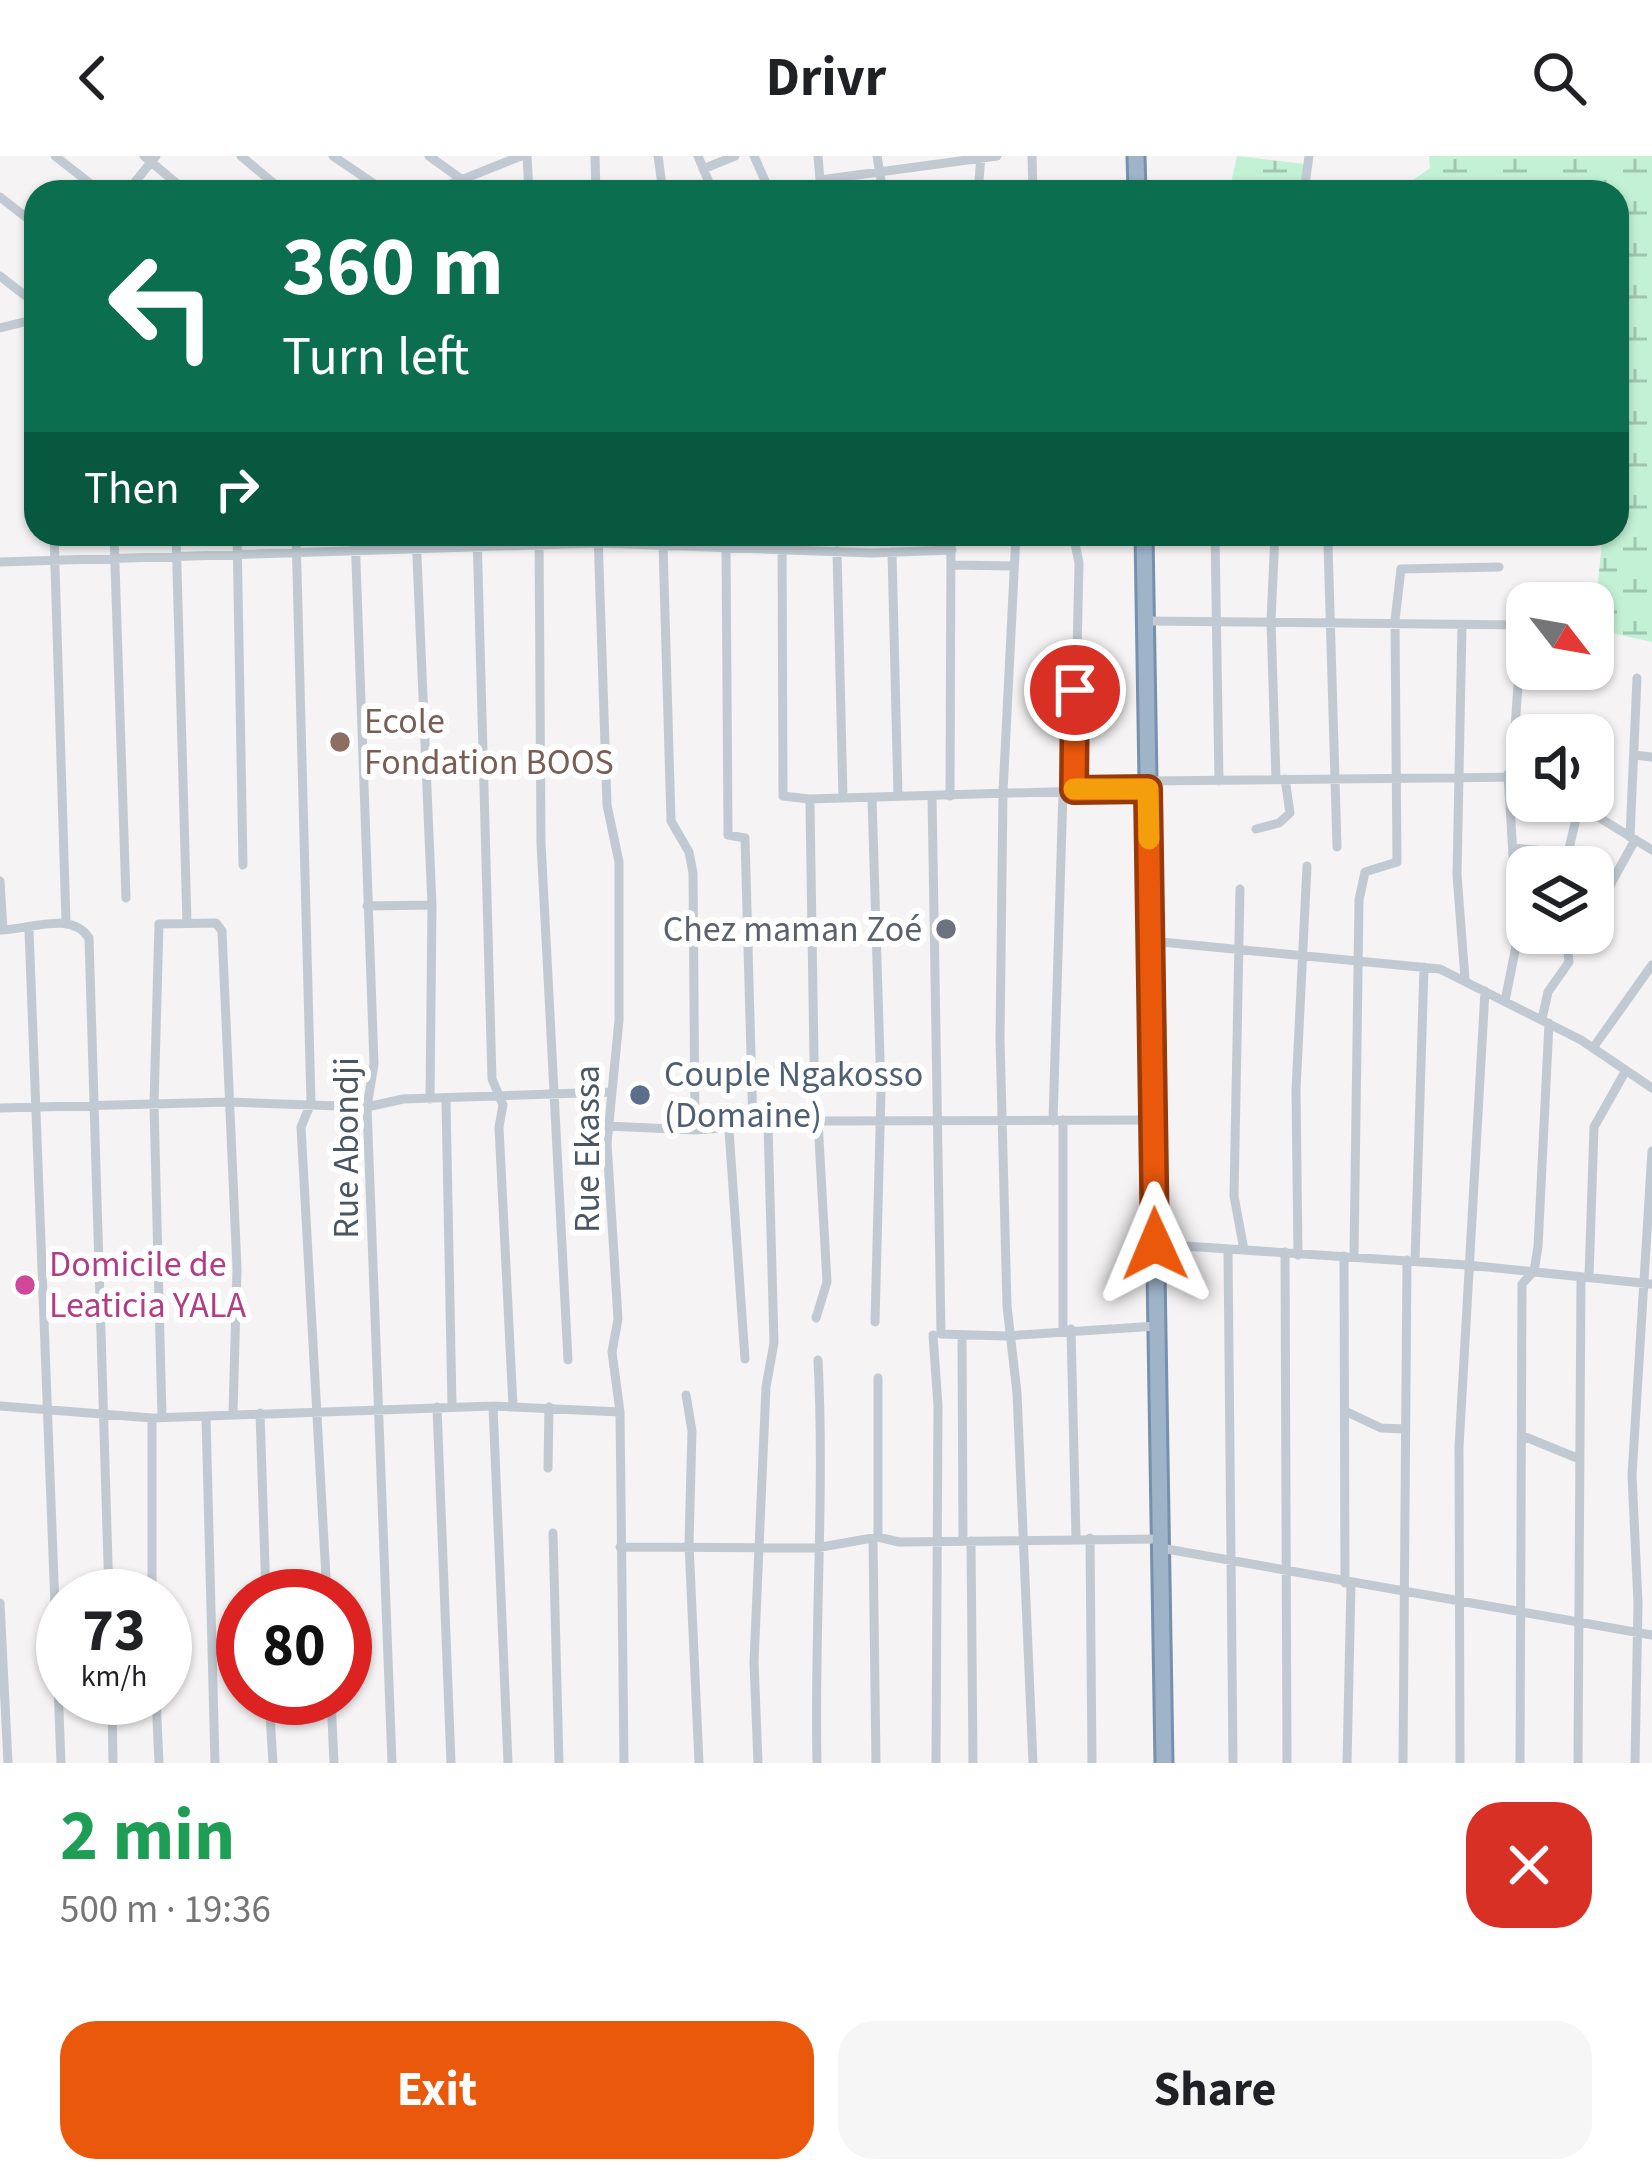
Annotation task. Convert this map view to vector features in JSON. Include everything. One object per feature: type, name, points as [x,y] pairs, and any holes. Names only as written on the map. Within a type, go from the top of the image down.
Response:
[{"type":"highway","points":[[1144,546],[1164,1763]]},
{"type":"street","points":[[55,156],[86,180]]},
{"type":"street","points":[[241,156],[270,180]]},
{"type":"street","points":[[333,156],[368,180]]},
{"type":"street","points":[[429,156],[461,179],[520,156]]},
{"type":"street","points":[[698,156],[708,180]]},
{"type":"street","points":[[703,169],[735,156]]},
{"type":"street","points":[[877,156],[881,180]]},
{"type":"street","points":[[846,180],[997,156]]},
{"type":"street","points":[[150,158],[175,180]]},
{"type":"street","points":[[0,197],[24,216]]},
{"type":"street","points":[[0,276],[24,296]]},
{"type":"street","points":[[54,546],[66,922]]},
{"type":"street","points":[[114,546],[126,898]]},
{"type":"street","points":[[176,546],[187,923]]},
{"type":"street","points":[[238,546],[244,865]]},
{"type":"street","points":[[297,546],[311,1103],[301,1127],[309,1343],[318,1412],[326,1569]]},
{"type":"street","name":"Rue Abondji","points":[[356,546],[374,1064],[367,1107],[392,1763]]},
{"type":"street","points":[[478,546],[492,1078],[503,1105],[500,1127],[513,1406]]},
{"type":"street","points":[[0,562],[555,546]]},
{"type":"street","name":"Rue Ekassa","points":[[598,546],[607,805],[619,862],[619,1020],[607,1126],[618,1324],[612,1352],[620,1412],[624,1763]]},
{"type":"street","points":[[663,546],[671,821],[689,852],[692,873],[695,1130]]},
{"type":"street","points":[[694,546],[783,551],[952,550]]},
{"type":"street","points":[[783,546],[783,796],[950,796],[1219,781],[1506,774]]},
{"type":"street","points":[[950,796],[952,546]]},
{"type":"street","points":[[1015,546],[1003,792],[1004,1122],[1033,1763]]},
{"type":"street","points":[[1075,546],[1079,563],[1058,1121],[1076,1538]]},
{"type":"street","points":[[1215,546],[1219,781]]},
{"type":"street","points":[[1256,830],[1279,823],[1290,813],[1281,779],[1271,621],[1274,546]]},
{"type":"street","points":[[1328,546],[1336,848]]},
{"type":"street","points":[[726,547],[728,835],[745,838],[753,1128]]},
{"type":"street","points":[[416,548],[432,905],[430,1099]]},
{"type":"street","points":[[539,549],[541,843],[568,1360]]},
{"type":"street","points":[[837,551],[843,799]]},
{"type":"street","points":[[892,552],[898,796]]},
{"type":"street","points":[[953,565],[1014,566]]},
{"type":"street","points":[[1348,1763],[1349,1256],[1361,878],[1367,871],[1397,862],[1395,620],[1402,567],[1499,567]]},
{"type":"street","points":[[1145,621],[1395,620],[1523,628],[1515,714]]},
{"type":"street","points":[[1462,625],[1457,875],[1465,979]]},
{"type":"street","points":[[1614,876],[1632,838],[1637,678]]},
{"type":"street","points":[[1634,755],[1652,757]]},
{"type":"street","points":[[932,796],[941,1334],[1012,1335],[1157,1326]]},
{"type":"street","points":[[872,798],[881,1121],[875,1322]]},
{"type":"street","points":[[809,799],[816,1122],[827,1282],[816,1318]]},
{"type":"street","points":[[1606,822],[1652,850]]},
{"type":"street","points":[[1298,1255],[1301,957],[1307,866]]},
{"type":"street","points":[[0,881],[2,930],[66,922],[82,928],[88,938],[108,1569]]},
{"type":"street","points":[[1240,889],[1234,1196],[1244,1250]]},
{"type":"street","points":[[368,906],[432,905]]},
{"type":"street","points":[[153,1569],[157,925],[220,925],[237,1269],[233,1413]]},
{"type":"street","points":[[29,930],[32,1108],[61,1763]]},
{"type":"street","points":[[1151,941],[1424,967],[1465,979],[1593,1048],[1652,1088]]},
{"type":"street","points":[[1505,1001],[1516,954]]},
{"type":"street","points":[[1520,1763],[1522,1284],[1534,1270],[1538,1247],[1548,992],[1569,962],[1568,954]]},
{"type":"street","points":[[1593,1048],[1652,964]]},
{"type":"street","points":[[1403,1763],[1405,1429],[1424,967]]},
{"type":"street","points":[[1460,1763],[1459,1447],[1485,991]]},
{"type":"street","points":[[1579,1763],[1577,1457],[1594,1126],[1624,1072]]},
{"type":"street","points":[[0,1108],[229,1102],[367,1107],[430,1099],[610,1092]]},
{"type":"street","points":[[446,1100],[452,1406]]},
{"type":"street","points":[[607,1126],[729,1130],[816,1122],[1154,1120]]},
{"type":"street","points":[[758,1763],[759,1544],[766,1387],[774,1343],[768,1124]]},
{"type":"street","points":[[729,1130],[745,1359]]},
{"type":"street","points":[[1635,1763],[1637,1632],[1631,1513],[1652,1151]]},
{"type":"street","points":[[1155,1244],[1467,1265],[1647,1284]]},
{"type":"street","points":[[1228,1250],[1233,1763]]},
{"type":"street","points":[[1285,1252],[1288,1763]]},
{"type":"street","points":[[962,1335],[973,1763]]},
{"type":"street","points":[[933,1336],[936,1763]]},
{"type":"street","points":[[817,1763],[816,1548],[822,1509],[818,1360]]},
{"type":"street","points":[[876,1763],[878,1378]]},
{"type":"street","points":[[686,1395],[692,1431],[689,1544],[699,1763]]},
{"type":"street","points":[[0,1406],[157,1418],[452,1406],[620,1412]]},
{"type":"street","points":[[493,1406],[508,1763]]},
{"type":"street","points":[[436,1407],[452,1763]]},
{"type":"street","points":[[548,1468],[549,1407]]},
{"type":"street","points":[[1347,1412],[1381,1428],[1405,1429]]},
{"type":"street","points":[[260,1413],[265,1569]]},
{"type":"street","points":[[206,1417],[215,1763]]},
{"type":"street","points":[[1523,1436],[1577,1457]]},
{"type":"street","points":[[553,1533],[559,1763]]},
{"type":"street","points":[[620,1547],[759,1544],[816,1548],[876,1538],[1090,1538],[1161,1543],[1348,1583],[1652,1635]]},
{"type":"street","points":[[1090,1538],[1092,1763]]},
{"type":"street","points":[[0,1603],[8,1763]]},
{"type":"street","points":[[112,1725],[112,1763]]},
{"type":"street","points":[[157,1725],[159,1763]]},
{"type":"street","points":[[271,1725],[273,1763]]},
{"type":"street","points":[[332,1725],[334,1763]]},
{"type":"green space","points":[[1237,156],[1305,164],[1305,180],[1232,180]]},
{"type":"green space","points":[[1429,156],[1652,156],[1652,642],[1614,634],[1614,582],[1598,582],[1602,546],[1629,546],[1629,180],[1413,180],[1430,168]]},
{"type":"slow traffic","points":[[1074,789],[1148,789],[1149,839]]},
{"type":"place","name":"Ecole Fondation BOOS","points":[[340,742]]},
{"type":"place","name":"Chez maman Zoé","points":[[946,929]]},
{"type":"place","name":"Couple Ngakosso (Domaine)","points":[[640,1095]]},
{"type":"place","name":"Domicile de Leaticia YALA","points":[[25,1285]]},
{"type":"route","points":[[1075,690],[1074,790],[1148,789],[1155,1244]]}]
